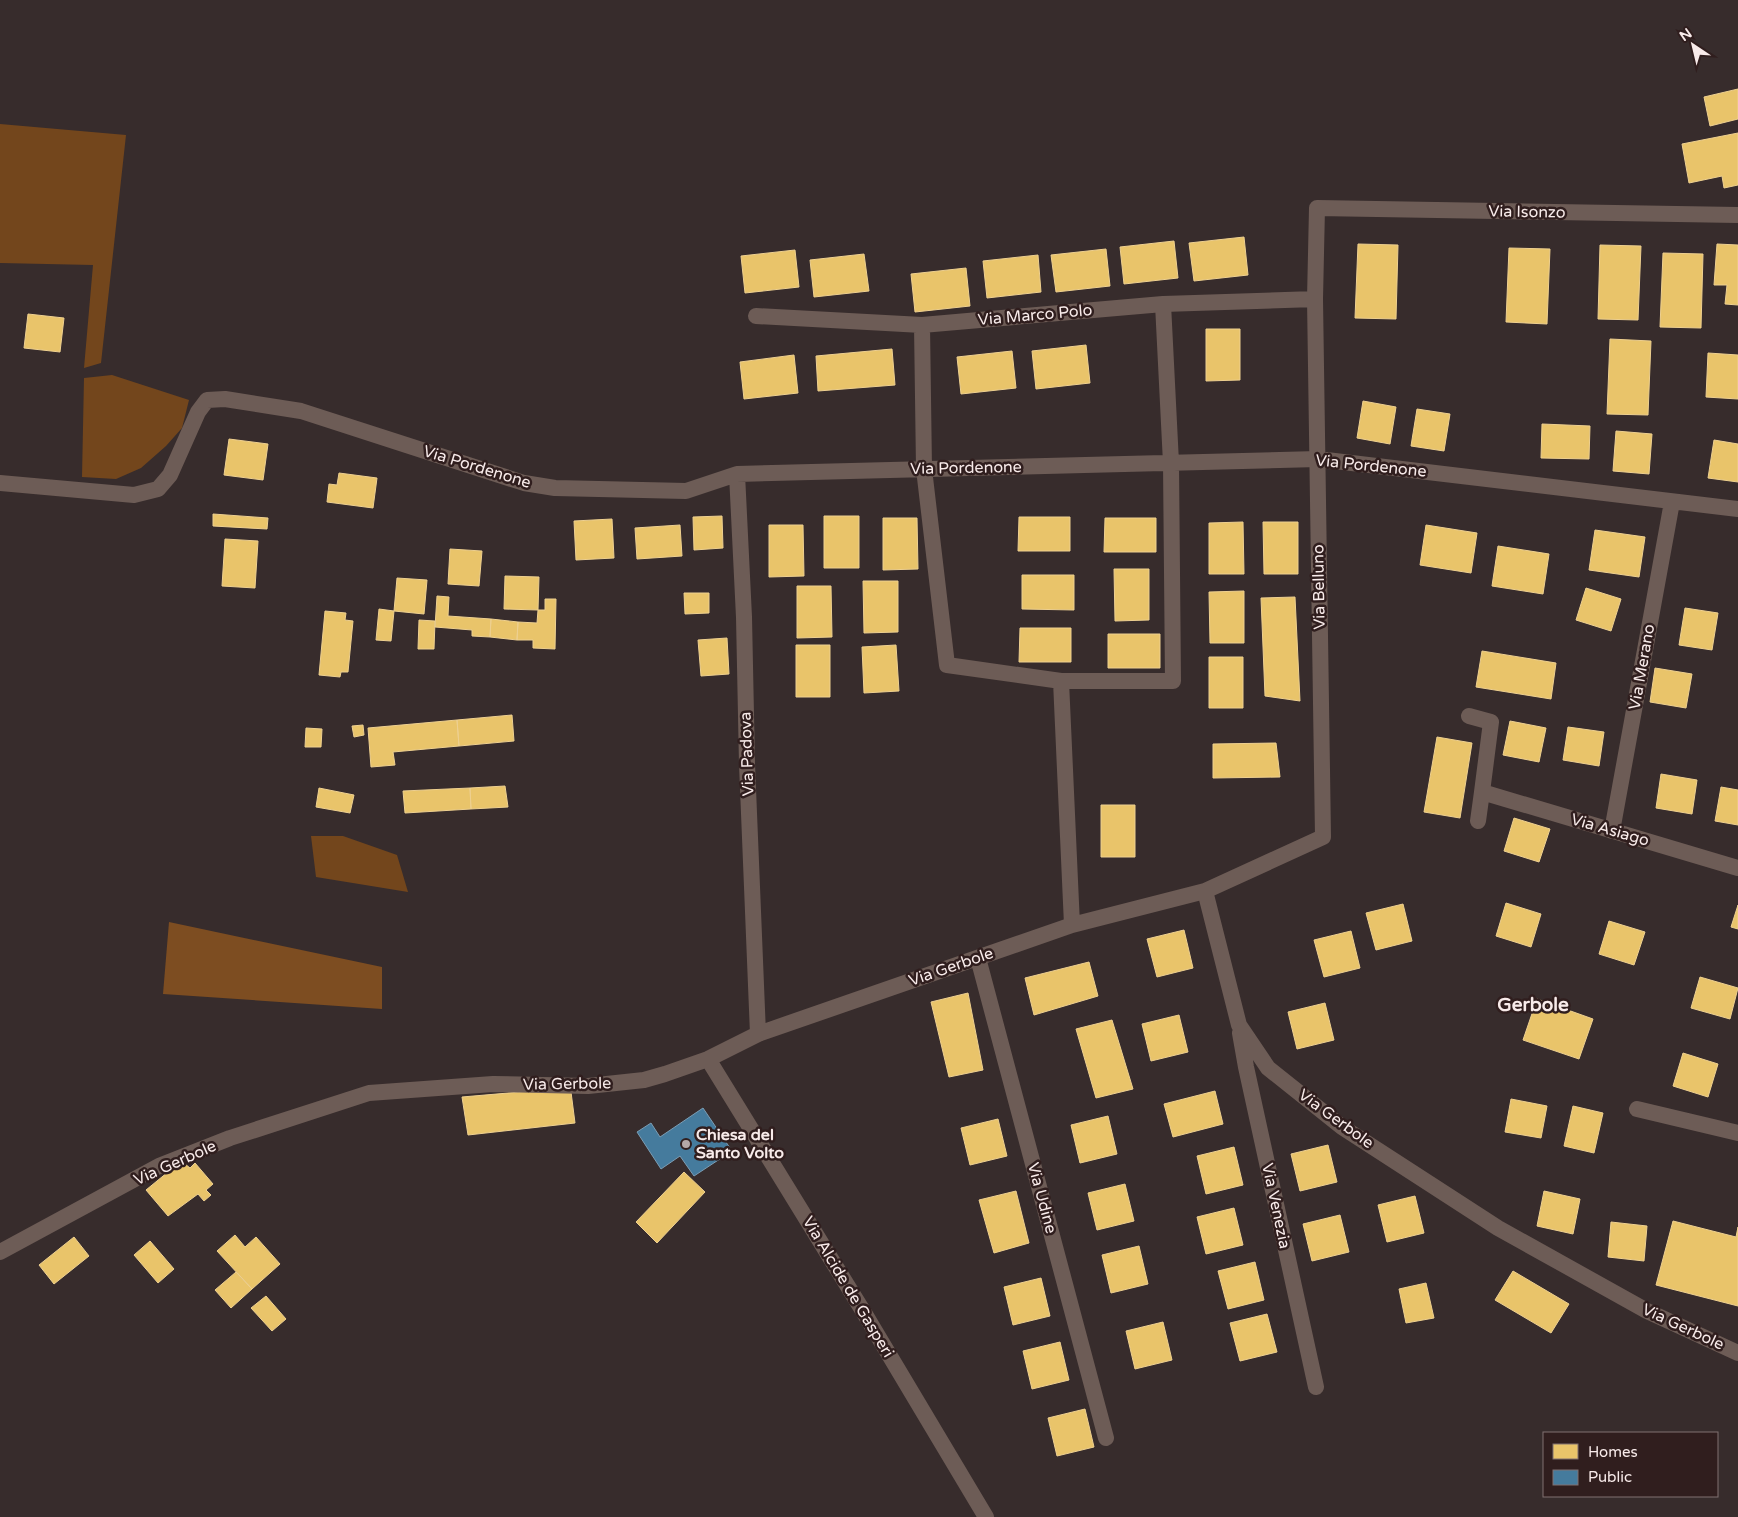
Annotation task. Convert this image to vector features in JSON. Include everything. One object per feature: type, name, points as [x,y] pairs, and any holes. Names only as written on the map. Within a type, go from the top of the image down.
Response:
[{"type":"street","name":"Via Isonzo","points":[[1317,208],[1738,215]]},
{"type":"street","name":"Via Belluno","points":[[1205,891],[1323,837],[1315,300],[1317,208]]},
{"type":"street","name":"Via Marco Polo","points":[[756,316],[922,326],[1162,304],[1315,300]]},
{"type":"street","points":[[922,326],[924,469],[947,665],[1060,681],[1173,680],[1171,463],[1162,304]]},
{"type":"street","name":"Via Pordenone","points":[[0,483],[134,494],[158,489],[170,475],[198,412],[207,400],[225,398],[301,411],[524,483],[555,488],[686,491],[737,474],[1318,459],[1738,509]]},
{"type":"street","name":"Via Padova","points":[[737,474],[744,617],[747,764],[758,1034]]},
{"type":"street","name":"Via Merano","points":[[1612,831],[1672,502]]},
{"type":"street","points":[[1060,681],[1072,925]]},
{"type":"street","points":[[1469,716],[1491,722],[1478,821]]},
{"type":"street","name":"Via Asiago","points":[[1482,792],[1738,868]]},
{"type":"street","name":"Via Gerbole","points":[[0,1252],[159,1166],[230,1138],[368,1093],[493,1084],[588,1086],[644,1080],[708,1059],[758,1034],[1072,925],[1205,891],[1239,1025],[1268,1068],[1342,1127],[1498,1228],[1647,1311],[1738,1353]]},
{"type":"street","name":"Via Udine","points":[[978,958],[1106,1438]]},
{"type":"street","name":"Via Venezia","points":[[1239,1025],[1246,1067],[1316,1387]]},
{"type":"street","name":"Via Alcide de Gasperi","points":[[708,1059],[858,1302],[986,1517]]},
{"type":"street","points":[[1637,1109],[1738,1133]]},
{"type":"shaded area","points":[[0,124],[126,135],[101,363],[84,368],[93,265],[0,263]]},
{"type":"shaded area","points":[[112,375],[189,400],[182,428],[166,446],[141,468],[116,479],[82,477],[84,378]]},
{"type":"shaded area","points":[[311,836],[343,836],[397,855],[408,892],[316,877]]},
{"type":"shaded area","points":[[169,922],[382,967],[382,1009],[163,994]]},
{"type":"building: Homes","points":[[1738,89],[1738,119],[1710,126],[1704,97]]},
{"type":"building: Homes","points":[[1738,133],[1738,185],[1724,188],[1722,176],[1689,183],[1682,144]]},
{"type":"building: Homes","points":[[1244,237],[1248,275],[1194,281],[1189,243]]},
{"type":"building: Homes","points":[[1174,241],[1178,278],[1124,284],[1120,247]]},
{"type":"building: Homes","points":[[1358,244],[1398,245],[1396,319],[1355,318]]},
{"type":"building: Homes","points":[[1717,244],[1738,245],[1738,305],[1725,304],[1727,285],[1714,285]]},
{"type":"building: Homes","points":[[1600,245],[1641,246],[1638,320],[1598,319]]},
{"type":"building: Homes","points":[[1509,248],[1550,249],[1547,324],[1506,322]]},
{"type":"building: Homes","points":[[1106,249],[1110,286],[1056,292],[1051,255]]},
{"type":"building: Homes","points":[[795,250],[799,287],[745,293],[741,256]]},
{"type":"building: Homes","points":[[1663,253],[1703,254],[1701,328],[1660,327]]},
{"type":"building: Homes","points":[[864,254],[869,291],[814,297],[810,260]]},
{"type":"building: Homes","points":[[1038,255],[1041,292],[987,298],[983,261]]},
{"type":"building: Homes","points":[[966,268],[970,306],[915,312],[911,274]]},
{"type":"building: Homes","points":[[28,314],[64,318],[60,352],[24,348]]},
{"type":"building: Homes","points":[[1206,329],[1240,329],[1240,380],[1206,381]]},
{"type":"building: Homes","points":[[1610,339],[1651,341],[1648,415],[1607,414]]},
{"type":"building: Homes","points":[[1086,345],[1090,383],[1036,389],[1032,351]]},
{"type":"building: Homes","points":[[892,349],[895,385],[818,391],[816,356]]},
{"type":"building: Homes","points":[[1012,351],[1016,388],[961,394],[957,357]]},
{"type":"building: Homes","points":[[1708,353],[1738,355],[1738,399],[1706,397]]},
{"type":"building: Homes","points":[[794,355],[798,393],[744,399],[740,362]]},
{"type":"building: Homes","points":[[1363,401],[1396,407],[1390,444],[1357,438]]},
{"type":"building: Homes","points":[[1417,409],[1450,414],[1444,451],[1411,446]]},
{"type":"building: Homes","points":[[1542,424],[1590,426],[1589,459],[1541,458]]},
{"type":"building: Homes","points":[[1616,431],[1652,434],[1649,474],[1613,471]]},
{"type":"building: Homes","points":[[229,439],[268,444],[263,480],[224,475]]},
{"type":"building: Homes","points":[[1714,440],[1738,444],[1738,482],[1708,478]]},
{"type":"building: Homes","points":[[339,473],[377,478],[373,508],[327,502],[329,484],[337,485]]},
{"type":"building: Homes","points":[[213,514],[268,518],[267,529],[213,526]]},
{"type":"building: Homes","points":[[722,516],[723,548],[694,550],[693,517]]},
{"type":"building: Homes","points":[[824,516],[859,516],[859,568],[824,568]]},
{"type":"building: Homes","points":[[1019,517],[1070,517],[1070,551],[1018,551]]},
{"type":"building: Homes","points":[[883,518],[917,518],[918,569],[883,570]]},
{"type":"building: Homes","points":[[1105,518],[1156,518],[1156,552],[1104,552]]},
{"type":"building: Homes","points":[[612,519],[614,558],[576,560],[574,521]]},
{"type":"building: Homes","points":[[1243,522],[1244,574],[1209,574],[1209,523]]},
{"type":"building: Homes","points":[[1263,522],[1298,522],[1298,574],[1264,574]]},
{"type":"building: Homes","points":[[680,525],[682,556],[637,559],[635,528]]},
{"type":"building: Homes","points":[[769,525],[803,525],[804,576],[769,577]]},
{"type":"building: Homes","points":[[1426,525],[1477,533],[1471,573],[1420,565]]},
{"type":"building: Homes","points":[[1595,530],[1645,537],[1639,577],[1589,570]]},
{"type":"building: Homes","points":[[225,539],[258,541],[255,588],[222,586]]},
{"type":"building: Homes","points":[[1498,546],[1549,554],[1543,594],[1492,586]]},
{"type":"building: Homes","points":[[450,549],[482,551],[479,586],[448,584]]},
{"type":"building: Homes","points":[[1114,569],[1149,569],[1149,620],[1115,621]]},
{"type":"building: Homes","points":[[1022,575],[1074,575],[1074,610],[1022,609]]},
{"type":"building: Homes","points":[[505,576],[539,577],[538,610],[504,609]]},
{"type":"building: Homes","points":[[397,578],[427,580],[424,614],[394,611]]},
{"type":"building: Homes","points":[[863,581],[898,581],[898,632],[864,633]]},
{"type":"building: Homes","points":[[797,586],[831,586],[832,637],[797,638]]},
{"type":"building: Homes","points":[[1586,588],[1621,599],[1611,631],[1576,620]]},
{"type":"building: Homes","points":[[1244,591],[1244,643],[1210,643],[1209,592]]},
{"type":"building: Homes","points":[[684,593],[709,593],[709,613],[685,614]]},
{"type":"building: Homes","points":[[437,596],[449,597],[448,616],[491,619],[490,637],[472,636],[472,630],[435,627]]},
{"type":"building: Homes","points":[[1295,597],[1300,701],[1265,696],[1261,598]]},
{"type":"building: Homes","points":[[545,599],[556,599],[555,649],[533,648],[533,640],[517,640],[518,622],[537,623],[538,610],[545,610]]},
{"type":"building: Homes","points":[[1685,608],[1718,613],[1712,650],[1679,645]]},
{"type":"building: Homes","points":[[379,609],[394,611],[391,641],[376,640]]},
{"type":"building: Homes","points":[[325,611],[346,613],[345,620],[353,621],[348,672],[341,672],[340,677],[319,675]]},
{"type":"building: Homes","points":[[491,619],[518,622],[517,640],[490,637]]},
{"type":"building: Homes","points":[[419,620],[435,621],[434,649],[418,649]]},
{"type":"building: Homes","points":[[1020,628],[1071,628],[1071,662],[1019,662]]},
{"type":"building: Homes","points":[[1108,634],[1160,634],[1160,668],[1108,668]]},
{"type":"building: Homes","points":[[727,638],[729,674],[701,676],[698,640]]},
{"type":"building: Homes","points":[[796,645],[830,645],[830,697],[796,697]]},
{"type":"building: Homes","points":[[896,645],[899,691],[864,693],[862,647]]},
{"type":"building: Homes","points":[[1482,651],[1556,663],[1551,699],[1476,687]]},
{"type":"building: Homes","points":[[1209,657],[1243,657],[1243,708],[1209,708]]},
{"type":"building: Homes","points":[[1655,668],[1692,674],[1686,708],[1650,702]]},
{"type":"building: Homes","points":[[512,715],[514,741],[459,746],[457,720]]},
{"type":"building: Homes","points":[[457,720],[459,746],[393,752],[395,765],[371,767],[368,728]]},
{"type":"building: Homes","points":[[1510,721],[1546,728],[1539,762],[1503,755]]},
{"type":"building: Homes","points":[[363,725],[364,735],[354,737],[352,726]]},
{"type":"building: Homes","points":[[1568,727],[1604,732],[1599,766],[1563,760]]},
{"type":"building: Homes","points":[[306,728],[322,729],[321,747],[305,747]]},
{"type":"building: Homes","points":[[1437,737],[1472,743],[1460,818],[1424,812]]},
{"type":"building: Homes","points":[[1276,743],[1280,777],[1213,778],[1213,744]]},
{"type":"building: Homes","points":[[1661,774],[1697,780],[1692,814],[1656,808]]},
{"type":"building: Homes","points":[[505,786],[508,807],[471,809],[470,788]]},
{"type":"building: Homes","points":[[1721,787],[1738,790],[1738,825],[1715,821]]},
{"type":"building: Homes","points":[[319,788],[354,795],[350,813],[316,807]]},
{"type":"building: Homes","points":[[470,788],[471,809],[405,813],[403,791]]},
{"type":"building: Homes","points":[[1101,805],[1135,805],[1135,857],[1101,857]]},
{"type":"building: Homes","points":[[1514,818],[1550,829],[1539,862],[1504,851]]},
{"type":"building: Homes","points":[[1506,903],[1541,914],[1531,947],[1496,936]]},
{"type":"building: Homes","points":[[1403,904],[1412,941],[1376,950],[1366,913]]},
{"type":"building: Homes","points":[[1738,905],[1738,929],[1731,927]]},
{"type":"building: Homes","points":[[1609,921],[1645,932],[1634,965],[1599,954]]},
{"type":"building: Homes","points":[[1184,930],[1193,968],[1157,977],[1147,939]]},
{"type":"building: Homes","points":[[1351,931],[1360,968],[1324,977],[1314,940]]},
{"type":"building: Homes","points":[[1089,962],[1098,996],[1034,1015],[1025,978]]},
{"type":"building: Homes","points":[[1700,977],[1738,988],[1730,1019],[1691,1008]]},
{"type":"building: Homes","points":[[968,993],[983,1070],[949,1077],[931,1002]]},
{"type":"building: Homes","points":[[1537,999],[1593,1019],[1579,1059],[1523,1040]]},
{"type":"building: Homes","points":[[1325,1003],[1334,1040],[1297,1049],[1288,1012]]},
{"type":"building: Homes","points":[[1179,1015],[1188,1052],[1151,1061],[1142,1024]]},
{"type":"building: Homes","points":[[1112,1020],[1133,1089],[1096,1098],[1076,1029]]},
{"type":"building: Homes","points":[[1683,1053],[1718,1064],[1708,1097],[1673,1086]]},
{"type":"building: Homes","points":[[555,1089],[571,1092],[575,1123],[468,1135],[462,1097]]},
{"type":"building: Homes","points":[[1215,1091],[1223,1124],[1173,1137],[1164,1104]]},
{"type":"building: Homes","points":[[1511,1099],[1547,1106],[1541,1138],[1505,1132]]},
{"type":"building: Homes","points":[[1573,1106],[1603,1113],[1594,1153],[1564,1146]]},
{"type":"building: Homes","points":[[1108,1116],[1117,1154],[1080,1163],[1071,1125]]},
{"type":"building: Homes","points":[[998,1119],[1007,1156],[970,1165],[961,1128]]},
{"type":"building: Homes","points":[[1328,1145],[1337,1182],[1300,1191],[1291,1154]]},
{"type":"building: Homes","points":[[1234,1147],[1243,1185],[1206,1194],[1197,1156]]},
{"type":"building: Homes","points":[[195,1163],[213,1184],[206,1190],[211,1195],[204,1201],[198,1194],[168,1216],[146,1190],[168,1172],[185,1164],[190,1168]]},
{"type":"building: Homes","points":[[684,1172],[705,1192],[657,1243],[636,1222]]},
{"type":"building: Homes","points":[[1125,1184],[1134,1221],[1097,1230],[1088,1193]]},
{"type":"building: Homes","points":[[1016,1191],[1029,1243],[994,1253],[979,1200]]},
{"type":"building: Homes","points":[[1544,1191],[1580,1199],[1573,1234],[1537,1226]]},
{"type":"building: Homes","points":[[1415,1196],[1424,1233],[1387,1242],[1378,1205]]},
{"type":"building: Homes","points":[[1234,1208],[1243,1245],[1206,1254],[1197,1217]]},
{"type":"building: Homes","points":[[1340,1215],[1349,1252],[1312,1261],[1303,1224]]},
{"type":"building: Homes","points":[[1673,1221],[1736,1237],[1738,1227],[1738,1306],[1656,1285]]},
{"type":"building: Homes","points":[[1611,1222],[1647,1226],[1644,1261],[1608,1257]]},
{"type":"building: Homes","points":[[235,1235],[245,1247],[256,1237],[280,1264],[252,1289],[217,1251]]},
{"type":"building: Homes","points":[[74,1237],[89,1256],[54,1284],[39,1265]]},
{"type":"building: Homes","points":[[150,1241],[174,1269],[158,1283],[134,1255]]},
{"type":"building: Homes","points":[[1139,1246],[1148,1284],[1111,1293],[1102,1255]]},
{"type":"building: Homes","points":[[1255,1262],[1264,1300],[1228,1309],[1218,1271]]},
{"type":"building: Homes","points":[[1513,1271],[1569,1304],[1551,1333],[1495,1300]]},
{"type":"building: Homes","points":[[236,1272],[252,1289],[231,1308],[215,1290]]},
{"type":"building: Homes","points":[[1041,1278],[1050,1316],[1013,1325],[1004,1287]]},
{"type":"building: Homes","points":[[1426,1283],[1434,1318],[1406,1323],[1399,1289]]},
{"type":"building: Homes","points":[[266,1296],[286,1319],[272,1331],[251,1308]]},
{"type":"building: Homes","points":[[1267,1314],[1277,1352],[1240,1361],[1230,1323]]},
{"type":"building: Homes","points":[[1163,1322],[1172,1360],[1135,1369],[1126,1331]]},
{"type":"building: Homes","points":[[1060,1342],[1069,1380],[1032,1389],[1023,1351]]},
{"type":"building: Homes","points":[[1085,1409],[1094,1447],[1057,1456],[1048,1418]]},
{"type":"building: Public","name":"Chiesa del Santo Volto","points":[[703,1108],[732,1151],[694,1176],[680,1156],[661,1169],[637,1132],[651,1123],[660,1137]]},
{"type":"place","name":"Chiesa del Santo Volto","points":[[686,1144]]},
{"type":"district","name":"Gerbole","points":[[1533,1005]]}]
